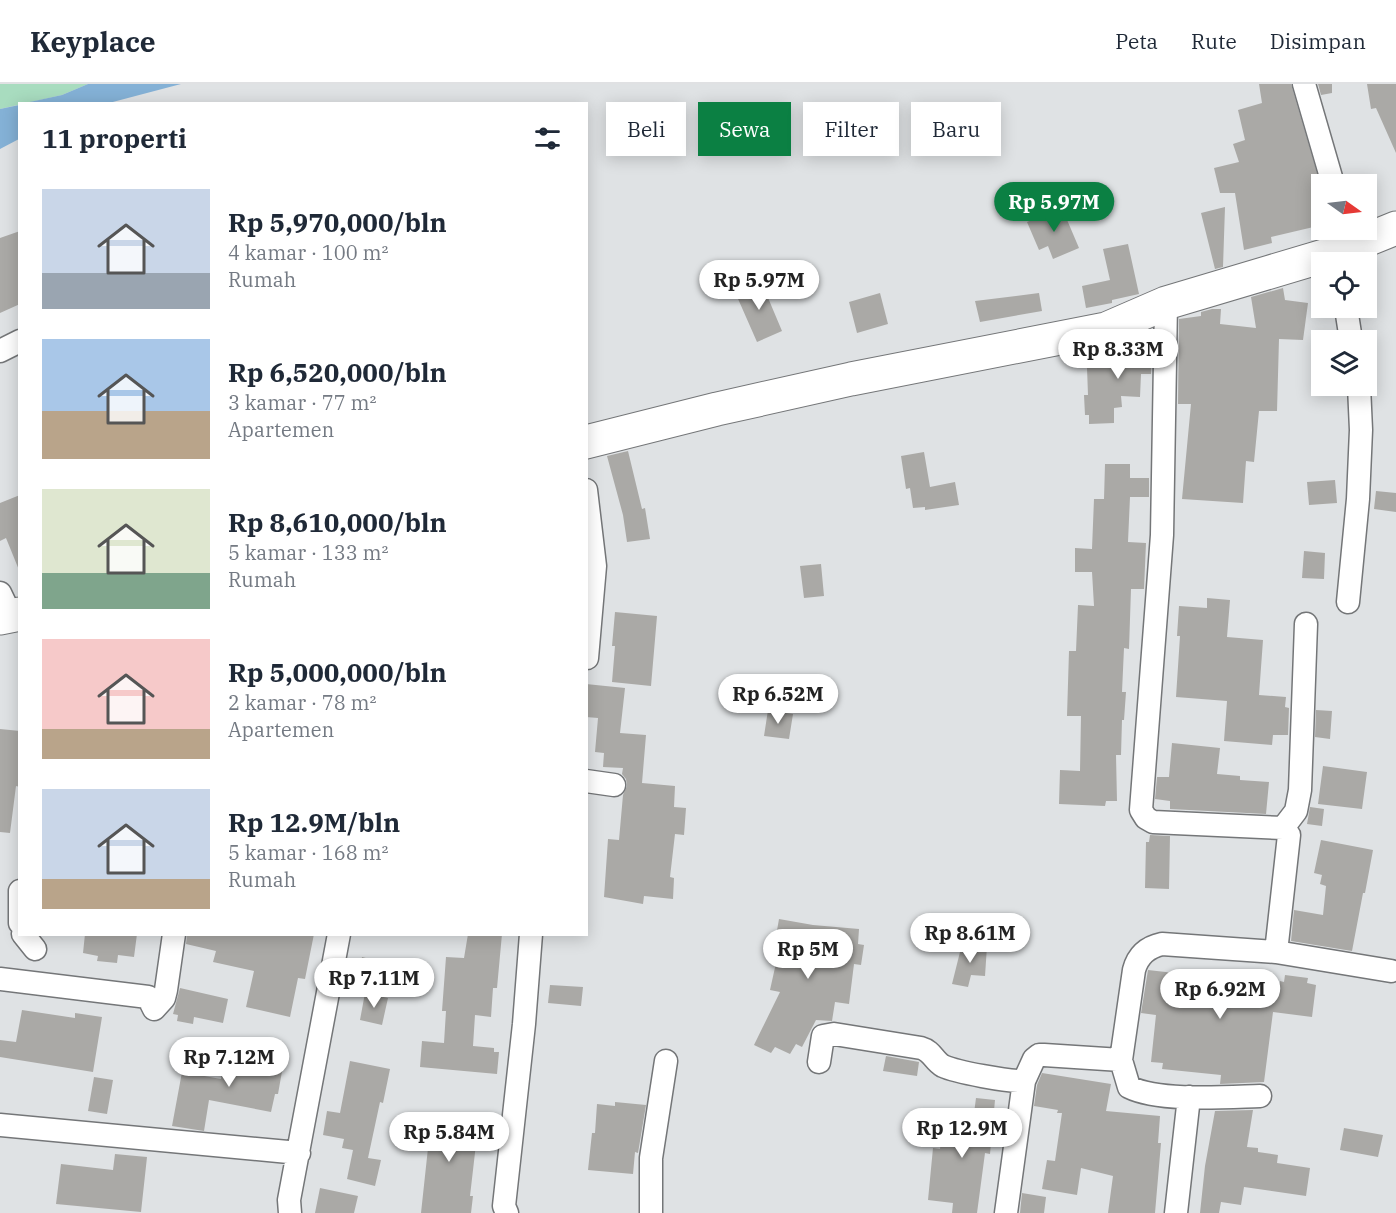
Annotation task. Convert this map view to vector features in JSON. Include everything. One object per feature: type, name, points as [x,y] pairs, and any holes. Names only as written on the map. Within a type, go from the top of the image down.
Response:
[{"type":"street","points":[[1304,84],[1330,174]]},
{"type":"street","points":[[588,441],[851,379],[1106,329],[1166,303],[1343,248],[1396,228]]},
{"type":"street","points":[[1166,303],[1162,535],[1141,810],[1146,818],[1153,822],[1283,828],[1289,835],[1276,952]]},
{"type":"street","points":[[0,351],[18,342]]},
{"type":"street","points":[[1348,602],[1362,430],[1360,396]]},
{"type":"street","points":[[588,507],[595,566],[588,646]]},
{"type":"street","points":[[1283,828],[1296,812],[1300,790],[1306,624]]},
{"type":"street","points":[[588,781],[614,785]]},
{"type":"street","points":[[0,979],[148,997],[154,1009],[164,998],[174,936]]},
{"type":"street","points":[[290,1213],[289,1200],[339,936]]},
{"type":"street","points":[[507,1213],[504,1206],[524,1024],[531,936]]},
{"type":"street","points":[[1260,1096],[1189,1097],[1141,1091],[1129,1087],[1121,1060],[1134,970],[1137,961],[1148,949],[1162,944],[1276,952],[1391,971]]},
{"type":"street","points":[[819,1062],[823,1036],[834,1034],[921,1048],[931,1053],[936,1062],[948,1068],[1024,1081]]},
{"type":"street","points":[[1006,1213],[1024,1081],[1034,1059],[1039,1055],[1121,1060]]},
{"type":"street","points":[[651,1213],[651,1158],[666,1061]]},
{"type":"street","points":[[1176,1213],[1189,1097]]},
{"type":"street","points":[[0,1125],[299,1153]]},
{"type":"green space","points":[[0,84],[88,84],[62,95],[31,102],[18,102],[18,105],[0,109]]},
{"type":"water","points":[[88,84],[181,84],[113,102],[30,102],[62,95]]},
{"type":"water","points":[[18,105],[18,140],[0,149],[0,109]]},
{"type":"building","points":[[1259,84],[1291,84],[1317,174],[1311,174],[1311,228],[1271,237],[1272,243],[1244,250],[1235,193],[1220,193],[1214,168],[1239,162],[1233,144],[1245,140],[1238,110],[1262,103]]},
{"type":"building","points":[[1318,84],[1332,84],[1332,93],[1321,95]]},
{"type":"building","points":[[1367,84],[1396,84],[1396,153],[1376,108],[1371,109]]},
{"type":"building","points":[[1225,207],[1223,267],[1215,269],[1201,213]]},
{"type":"building","points":[[1062,208],[1079,248],[1053,259],[1048,246],[1039,250],[1027,222]]},
{"type":"building","points":[[18,232],[18,305],[0,313],[0,238]]},
{"type":"building","points":[[1128,244],[1139,294],[1112,300],[1112,303],[1086,308],[1082,286],[1110,280],[1103,249]]},
{"type":"building","points":[[761,281],[782,331],[757,342],[735,292]]},
{"type":"building","points":[[1283,288],[1285,300],[1308,303],[1303,340],[1279,339],[1277,411],[1259,411],[1254,462],[1246,461],[1243,503],[1182,499],[1191,404],[1178,404],[1179,319],[1201,316],[1201,312],[1221,309],[1220,324],[1256,328],[1251,297]]},
{"type":"building","points":[[880,293],[888,324],[857,333],[849,302]]},
{"type":"building","points":[[1039,293],[1042,311],[980,322],[975,301]]},
{"type":"building","points":[[1152,329],[1151,374],[1141,374],[1140,397],[1121,396],[1122,407],[1114,408],[1114,423],[1089,424],[1089,415],[1085,415],[1084,395],[1088,395],[1087,368],[1120,367],[1121,343]]},
{"type":"building","points":[[628,451],[642,509],[645,508],[650,539],[627,542],[623,515],[607,456]]},
{"type":"building","points":[[924,452],[930,487],[955,482],[959,505],[925,510],[925,507],[913,508],[910,488],[906,489],[901,456]]},
{"type":"building","points":[[1105,464],[1130,464],[1130,478],[1149,478],[1149,497],[1130,497],[1128,542],[1146,543],[1144,589],[1131,589],[1129,649],[1124,648],[1122,692],[1126,692],[1121,755],[1116,755],[1117,801],[1106,801],[1105,806],[1059,804],[1060,770],[1080,771],[1081,716],[1067,716],[1069,651],[1076,651],[1078,605],[1094,606],[1092,572],[1075,572],[1075,548],[1092,549],[1094,499],[1104,499]]},
{"type":"building","points":[[1335,480],[1337,503],[1309,505],[1307,482]]},
{"type":"building","points":[[1376,491],[1396,493],[1396,512],[1374,509]]},
{"type":"building","points":[[18,496],[18,568],[6,538],[0,541],[0,503]]},
{"type":"building","points":[[1304,551],[1325,553],[1324,579],[1302,578]]},
{"type":"building","points":[[821,564],[824,596],[804,598],[800,566]]},
{"type":"building","points":[[1207,598],[1230,600],[1227,637],[1263,640],[1259,695],[1286,697],[1285,707],[1289,708],[1288,735],[1273,735],[1272,745],[1224,741],[1227,701],[1176,697],[1180,636],[1177,636],[1179,606],[1207,608]]},
{"type":"building","points":[[615,612],[657,616],[651,686],[612,682]]},
{"type":"building","points":[[588,684],[625,688],[620,733],[646,735],[642,783],[675,786],[674,807],[686,808],[684,835],[675,834],[670,877],[674,878],[673,899],[644,896],[643,904],[604,897],[608,839],[619,840],[623,795],[627,786],[622,774],[623,768],[603,767],[604,753],[595,752],[598,718],[588,717]]},
{"type":"building","points":[[768,710],[793,714],[789,739],[764,736]]},
{"type":"building","points":[[1316,710],[1332,711],[1330,739],[1315,737]]},
{"type":"building","points":[[0,729],[18,731],[18,786],[16,786],[10,833],[0,832]]},
{"type":"building","points":[[1172,743],[1220,748],[1217,774],[1240,776],[1240,780],[1269,782],[1266,814],[1170,809],[1170,801],[1155,799],[1157,777],[1169,777]]},
{"type":"building","points":[[1323,766],[1367,772],[1362,809],[1318,804]]},
{"type":"building","points":[[1310,807],[1324,809],[1322,826],[1307,824]]},
{"type":"building","points":[[1150,835],[1170,836],[1169,889],[1145,888],[1146,842],[1149,842]]},
{"type":"building","points":[[1321,840],[1373,850],[1352,951],[1291,941],[1294,910],[1323,915],[1326,886],[1320,884],[1322,875],[1314,873]]},
{"type":"building","points":[[779,919],[859,929],[858,944],[864,945],[861,965],[854,964],[849,1004],[835,1002],[832,1021],[816,1020],[802,1047],[796,1044],[790,1054],[775,1047],[771,1053],[754,1045],[780,992],[770,990],[778,954],[773,953]]},
{"type":"building","points":[[85,936],[137,936],[134,957],[118,955],[117,963],[97,961],[98,956],[83,953]]},
{"type":"building","points":[[187,936],[314,936],[305,979],[298,978],[290,1017],[246,1007],[254,971],[213,962],[216,951],[186,944]]},
{"type":"building","points":[[468,936],[502,936],[497,988],[493,988],[491,1017],[475,1015],[473,1046],[494,1048],[494,1052],[499,1052],[497,1074],[420,1067],[422,1041],[444,1043],[446,1011],[442,1011],[446,957],[464,958]]},
{"type":"building","points":[[962,944],[987,946],[985,976],[971,975],[968,987],[952,984]]},
{"type":"building","points":[[362,957],[381,962],[376,988],[357,983]]},
{"type":"building","points":[[1148,970],[1192,975],[1193,970],[1232,974],[1232,970],[1251,972],[1250,978],[1280,984],[1280,981],[1284,982],[1285,975],[1308,978],[1307,983],[1316,985],[1312,1017],[1273,1012],[1264,1082],[1220,1084],[1221,1075],[1162,1069],[1163,1063],[1151,1062],[1156,1015],[1141,1013]]},
{"type":"building","points":[[550,985],[583,987],[581,1006],[548,1003]]},
{"type":"building","points":[[180,988],[228,999],[223,1023],[194,1017],[193,1024],[177,1021],[178,1015],[173,1014]]},
{"type":"building","points":[[365,993],[388,998],[382,1025],[360,1020]]},
{"type":"building","points":[[22,1010],[75,1018],[75,1013],[102,1017],[93,1072],[0,1057],[0,1040],[16,1042]]},
{"type":"building","points":[[226,1050],[284,1060],[278,1094],[275,1094],[271,1112],[209,1100],[204,1131],[172,1126],[182,1072],[221,1079]]},
{"type":"building","points":[[886,1056],[919,1062],[917,1076],[883,1071]]},
{"type":"building","points":[[350,1061],[390,1069],[368,1158],[381,1160],[375,1186],[347,1179],[353,1150],[342,1148],[344,1139],[323,1135],[327,1111],[340,1113]]},
{"type":"building","points":[[1042,1073],[1111,1084],[1106,1111],[1160,1116],[1158,1143],[1161,1143],[1155,1213],[1108,1213],[1113,1176],[1081,1168],[1077,1195],[1042,1189],[1047,1160],[1055,1161],[1062,1113],[1057,1113],[1058,1110],[1034,1106],[1037,1085]]},
{"type":"building","points":[[94,1077],[113,1080],[107,1114],[88,1111]]},
{"type":"building","points":[[976,1098],[995,1100],[990,1154],[985,1153],[977,1213],[952,1213],[953,1203],[928,1200],[933,1148],[940,1149],[943,1118],[973,1121]]},
{"type":"building","points":[[615,1102],[646,1105],[638,1153],[635,1152],[633,1174],[588,1170],[592,1133],[595,1133],[597,1104],[615,1106]]},
{"type":"building","points":[[1253,1110],[1247,1147],[1258,1148],[1258,1152],[1278,1155],[1277,1163],[1310,1168],[1306,1196],[1244,1187],[1241,1205],[1221,1202],[1219,1213],[1200,1213],[1205,1166],[1215,1111]]},
{"type":"building","points":[[426,1113],[479,1118],[470,1196],[473,1196],[471,1213],[421,1213],[428,1148],[423,1148]]},
{"type":"building","points":[[1344,1128],[1383,1135],[1378,1157],[1340,1150]]},
{"type":"building","points":[[115,1154],[147,1157],[141,1212],[56,1204],[61,1164],[113,1170]]},
{"type":"building","points":[[320,1188],[358,1196],[354,1213],[315,1213]]},
{"type":"building","points":[[1022,1193],[1046,1197],[1044,1213],[1020,1213]]}]
